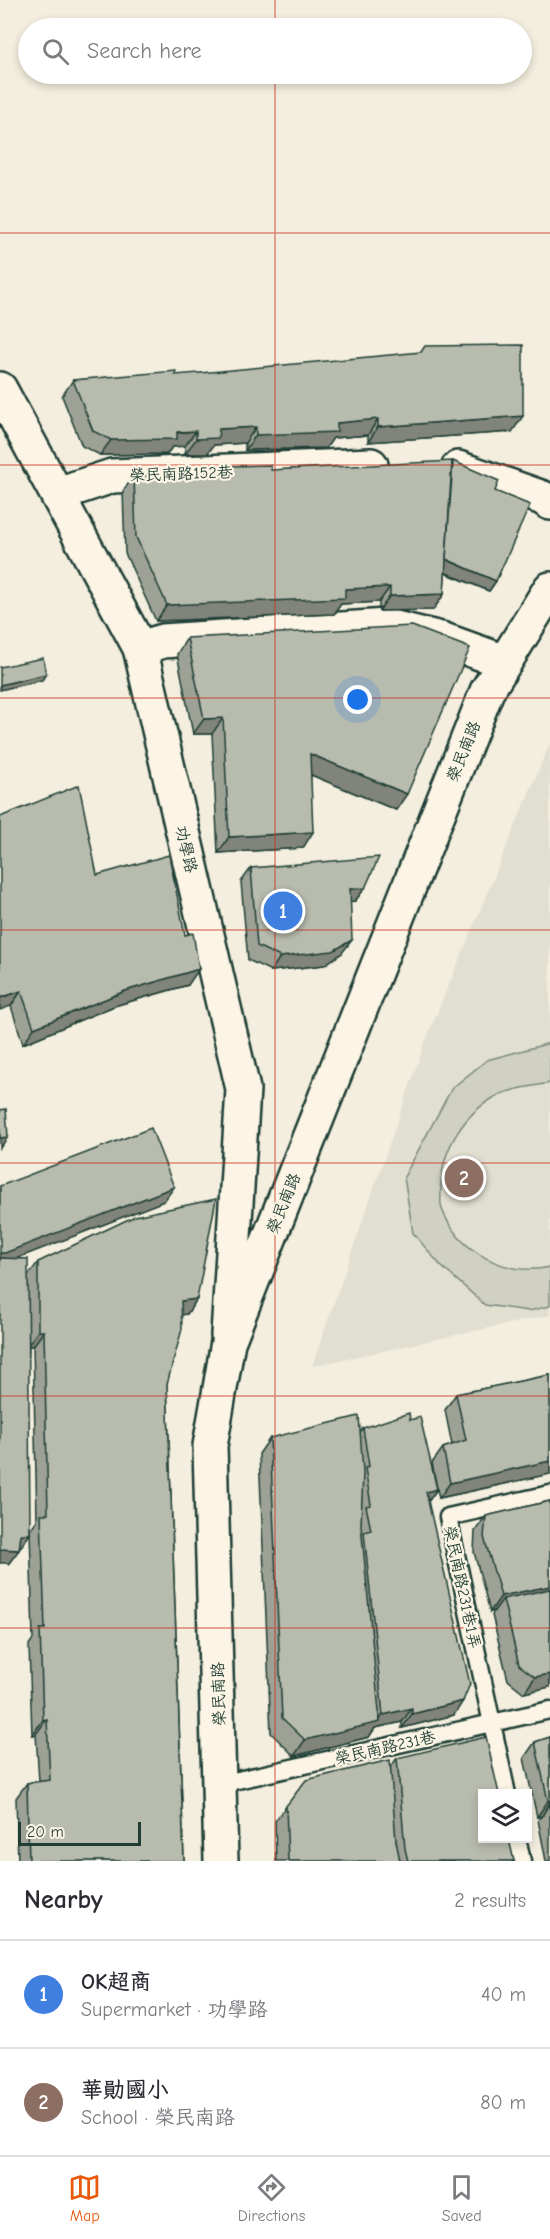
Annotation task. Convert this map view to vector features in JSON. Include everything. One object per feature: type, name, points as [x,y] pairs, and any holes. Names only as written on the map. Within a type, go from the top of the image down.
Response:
[{"type":"street","name":"功學路","points":[[0,389],[140,648],[243,1089],[228,1342]]},
{"type":"street","name":"榮民南路152巷","points":[[58,494],[112,476],[441,462],[543,498],[550,503]]},
{"type":"street","name":"榮民南路","points":[[220,1861],[220,1784],[210,1446],[228,1342],[483,702],[550,589]]},
{"type":"street","points":[[140,648],[163,641],[387,626],[441,639],[505,662]]},
{"type":"lane","name":"榮民南路231巷1弄","points":[[492,1724],[448,1518],[550,1494]]},
{"type":"lane","name":"榮民南路231巷","points":[[220,1784],[550,1710]]},
{"type":"lane","points":[[492,1724],[506,1789]]},
{"type":"lane","points":[[518,1843],[522,1861]]},
{"type":"shaded area","points":[[550,743],[550,1315],[312,1366],[425,1042]]},
{"type":"shaded area","points":[[550,1043],[550,1083],[507,1092],[488,1101],[465,1122],[450,1147],[445,1161],[441,1207],[449,1224],[460,1238],[486,1258],[501,1264],[517,1268],[550,1267],[550,1306],[529,1311],[485,1305],[441,1266],[413,1233],[404,1177],[452,1088],[487,1060]]},
{"type":"building","points":[[523,345],[523,416],[378,427],[378,419],[337,423],[337,432],[256,435],[256,427],[219,429],[218,438],[196,439],[196,431],[177,432],[177,439],[111,440],[93,431],[73,380],[176,371],[175,375],[200,373],[421,352],[425,346]]},
{"type":"building","points":[[452,461],[444,594],[390,596],[390,587],[345,589],[345,598],[167,605],[136,537],[134,476],[226,472],[226,466],[270,465],[271,470]]},
{"type":"building","points":[[453,461],[499,481],[495,491],[530,505],[496,581],[446,559]]},
{"type":"building","points":[[412,626],[470,648],[407,794],[310,754],[313,832],[229,837],[223,718],[204,719],[187,638]]},
{"type":"building","points":[[43,658],[46,674],[0,685],[0,667]]},
{"type":"building","points":[[79,785],[97,875],[169,855],[185,935],[193,933],[199,969],[125,991],[34,1028],[21,991],[0,998],[0,817]]},
{"type":"building","points":[[379,857],[365,888],[350,889],[352,940],[333,951],[280,957],[257,946],[251,868]]},
{"type":"building","points":[[6,1109],[8,1137],[0,1138],[0,1110]]},
{"type":"building","points":[[151,1128],[174,1187],[0,1253],[0,1186]]},
{"type":"building","points":[[216,1199],[197,1299],[181,1301],[182,1329],[167,1384],[184,1861],[29,1861],[27,1783],[50,1780],[47,1719],[43,1720],[40,1629],[45,1629],[41,1514],[48,1514],[44,1331],[38,1331],[38,1262],[135,1216]]},
{"type":"building","points":[[0,1258],[28,1259],[30,1534],[21,1534],[19,1550],[0,1549]]},
{"type":"building","points":[[550,1375],[550,1461],[450,1483],[443,1448],[466,1440],[456,1394]]},
{"type":"building","points":[[409,1413],[410,1420],[420,1417],[437,1489],[426,1492],[470,1684],[463,1701],[412,1714],[412,1708],[383,1715],[364,1532],[371,1530],[366,1506],[371,1505],[365,1468],[369,1466],[363,1428]]},
{"type":"building","points":[[359,1416],[363,1472],[361,1525],[380,1722],[305,1740],[282,1718],[270,1438]]},
{"type":"building","points":[[550,1501],[550,1586],[501,1596],[484,1537],[486,1516]]},
{"type":"building","points":[[550,1589],[550,1674],[535,1677],[519,1665],[503,1599]]},
{"type":"building","points":[[486,1737],[498,1789],[478,1789],[478,1843],[510,1843],[514,1861],[408,1861],[397,1758]]},
{"type":"building","points":[[550,1737],[550,1801],[548,1801],[535,1742]]},
{"type":"building","points":[[390,1760],[396,1841],[400,1861],[288,1861],[286,1806],[306,1780]]},
{"type":"place","name":"OK超商","points":[[283,911]]},
{"type":"place","name":"華勛國小","points":[[464,1178]]}]
